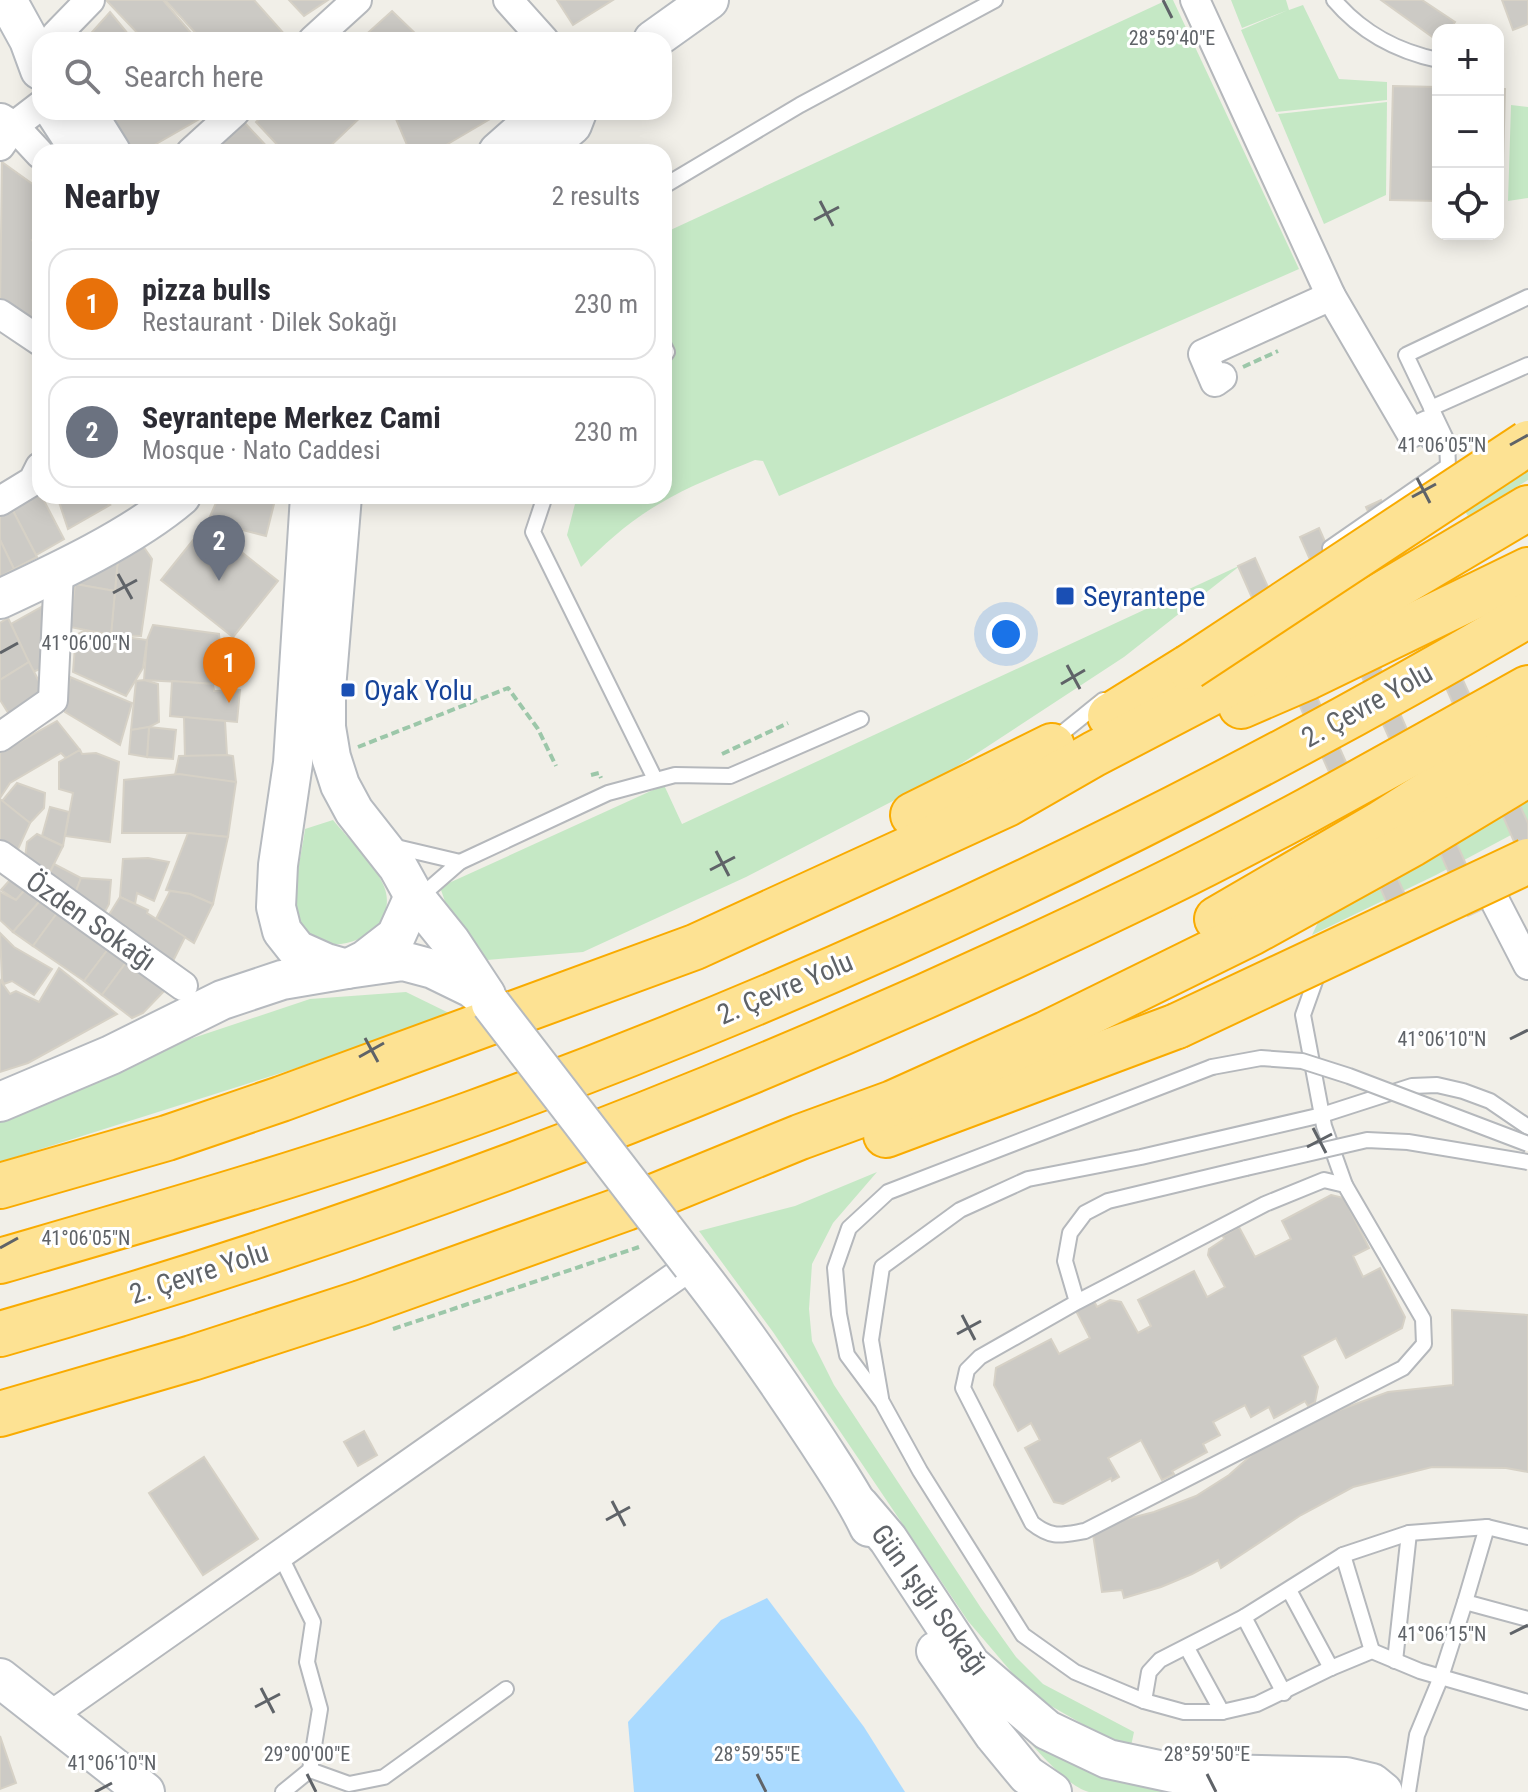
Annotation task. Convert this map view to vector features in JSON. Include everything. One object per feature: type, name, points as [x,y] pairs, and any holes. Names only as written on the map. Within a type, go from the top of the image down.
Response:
[{"type":"highway","points":[[695,947],[809,869],[1131,704],[1528,443]]},
{"type":"highway","points":[[0,1186],[167,1138],[281,1099],[695,947],[1007,804],[1094,754],[1255,670],[1528,508]]},
{"type":"highway","points":[[1007,804],[1073,782],[1308,677],[1528,570]]},
{"type":"highway","name":"2. Çevre Yolu","points":[[0,1261],[295,1174],[470,1114],[691,1029],[826,972],[1111,839],[1362,709],[1528,615]]},
{"type":"highway","name":"2. Çevre Yolu","points":[[0,1334],[93,1307],[411,1203],[679,1103],[853,1031],[1157,888],[1358,784],[1528,688]]},
{"type":"highway","points":[[800,1137],[1114,977],[1380,824],[1528,730]]},
{"type":"highway","points":[[0,1414],[361,1303],[639,1203],[800,1137],[893,1103],[1171,974],[1346,882],[1528,774]]},
{"type":"highway","points":[[559,1232],[602,1228],[670,1212],[1087,1062],[1177,1026],[1528,861]]},
{"type":"street","points":[[7,0],[32,48]]},
{"type":"street","points":[[33,0],[52,32]]},
{"type":"street","points":[[61,32],[90,0]]},
{"type":"street","points":[[322,32],[357,0]]},
{"type":"street","points":[[508,0],[537,32]]},
{"type":"street","points":[[664,32],[709,0]]},
{"type":"street","points":[[1195,0],[1331,296],[1411,433],[1432,422]]},
{"type":"street","points":[[32,111],[5,130],[32,149]]},
{"type":"street","points":[[60,120],[76,144]]},
{"type":"street","points":[[91,120],[106,144]]},
{"type":"street","points":[[200,144],[226,120]]},
{"type":"street","points":[[507,144],[534,120]]},
{"type":"street","points":[[549,144],[574,120]]},
{"type":"street","points":[[1222,377],[1215,382],[1203,354],[1331,296]]},
{"type":"street","points":[[0,314],[32,336]]},
{"type":"street","points":[[0,501],[32,482]]},
{"type":"street","points":[[0,599],[59,571],[171,504]]},
{"type":"street","points":[[309,504],[293,763],[278,865],[276,907],[282,931],[297,950],[347,969],[380,951],[396,936],[414,896]]},
{"type":"street","points":[[341,504],[326,689],[326,727],[331,757],[340,785],[354,811],[398,867],[414,896],[451,942],[491,1004]]},
{"type":"street","points":[[0,737],[53,700],[59,571]]},
{"type":"street","name":"Özden Sokağı","points":[[0,855],[183,986]]},
{"type":"street","points":[[1496,903],[1528,965]]},
{"type":"street","points":[[0,1102],[111,1055],[222,1000],[282,980],[403,961],[433,969],[472,988],[491,1004]]},
{"type":"street","name":"Gün Işığı Sokağı","points":[[491,1004],[752,1342],[859,1505],[888,1539],[971,1665],[1047,1730],[1161,1782],[1346,1777],[1372,1783],[1383,1792]]},
{"type":"street","points":[[50,1716],[692,1265]]},
{"type":"street","name":"Gün Işığı Sokağı","points":[[859,1505],[892,1582],[960,1688],[1027,1775],[1052,1792]]},
{"type":"street","points":[[0,1678],[145,1792]]},
{"type":"lane","points":[[672,181],[800,105],[995,0]]},
{"type":"lane","points":[[1334,0],[1380,40],[1417,56],[1432,59]]},
{"type":"lane","points":[[1318,556],[1448,466],[1447,441],[1432,422],[1406,355],[1528,297]]},
{"type":"lane","points":[[1432,422],[1528,365]]},
{"type":"lane","points":[[542,504],[533,532],[655,779]]},
{"type":"lane","points":[[1035,755],[1120,687]]},
{"type":"lane","points":[[414,896],[429,889],[460,862],[608,793],[675,775],[730,776],[861,719]]},
{"type":"lane","points":[[378,844],[460,862]]},
{"type":"lane","points":[[1345,1185],[1324,1180],[1265,1204],[1077,1302],[980,1357],[967,1370],[963,1388],[1032,1523],[1046,1534],[1085,1531],[1403,1368],[1424,1344],[1423,1319],[1345,1185],[1324,1126],[1303,1015],[1325,953],[1460,876]]},
{"type":"lane","points":[[1528,1144],[1349,1076],[1302,1061],[1261,1058],[1212,1067],[888,1192],[849,1228],[835,1268],[847,1355],[882,1402],[920,1471],[1023,1635],[1075,1672],[1144,1701],[1184,1712],[1222,1712],[1257,1704],[1372,1651],[1441,1677],[1528,1702]]},
{"type":"lane","points":[[882,1402],[871,1340],[882,1267],[960,1210],[1028,1179],[1141,1157],[1322,1115],[1412,1086],[1437,1085],[1463,1091],[1490,1101],[1528,1127]]},
{"type":"lane","points":[[1077,1302],[1065,1261],[1070,1233],[1085,1213],[1108,1201],[1367,1140],[1408,1142],[1528,1162]]},
{"type":"lane","points":[[1144,1701],[1149,1672],[1160,1660],[1244,1617],[1343,1555],[1409,1533],[1487,1527],[1528,1537]]},
{"type":"lane","points":[[1408,1792],[1417,1735],[1441,1677],[1487,1527]]},
{"type":"lane","points":[[1395,1661],[1409,1533]]},
{"type":"lane","points":[[280,1555],[313,1622],[307,1662],[320,1709],[310,1770],[283,1792]]},
{"type":"lane","points":[[1343,1555],[1372,1651]]},
{"type":"lane","points":[[1289,1590],[1331,1668]]},
{"type":"lane","points":[[1465,1602],[1528,1619]]},
{"type":"lane","points":[[1244,1617],[1284,1693]]},
{"type":"lane","points":[[1187,1648],[1222,1712]]},
{"type":"lane","points":[[310,1770],[349,1784],[384,1777],[506,1689]]},
{"type":"path","points":[[1222,377],[1278,351]]},
{"type":"path","points":[[331,757],[508,688],[538,729],[556,766]]},
{"type":"path","points":[[722,754],[788,723]]},
{"type":"green space","points":[[1167,0],[1173,0],[1299,269],[779,496],[763,461],[755,460],[672,497],[672,229]]},
{"type":"green space","points":[[1231,0],[1286,0],[1289,10],[1303,5],[1339,79],[1387,82],[1387,100],[1276,112],[1241,30],[1288,10],[1242,28]]},
{"type":"green space","points":[[1387,102],[1386,195],[1324,224],[1278,114]]},
{"type":"green space","points":[[1511,105],[1528,107],[1528,198],[1508,201]]},
{"type":"green space","points":[[1528,461],[1528,480],[1468,516],[1462,507]]},
{"type":"green space","points":[[575,504],[660,504],[618,533],[581,567],[567,535]]},
{"type":"green space","points":[[1241,565],[1124,657],[947,773],[746,877],[583,952],[487,960],[452,922],[440,887],[664,785],[682,824]]},
{"type":"green space","points":[[1528,793],[1528,826],[1312,935],[1322,914]]},
{"type":"green space","points":[[333,820],[373,867],[383,884],[387,903],[382,919],[371,932],[338,944],[321,942],[307,933],[295,907],[305,829]]},
{"type":"green space","points":[[406,992],[449,1013],[300,1067],[0,1162],[0,1117],[166,1047],[310,999]]},
{"type":"green space","points":[[877,1172],[833,1223],[812,1264],[809,1309],[812,1341],[834,1385],[1016,1657],[1043,1684],[1134,1732],[1131,1746],[1100,1734],[1030,1694],[968,1621],[773,1332],[699,1231],[795,1206]]},
{"type":"green space","points":[[1012,1719],[1178,1792],[1089,1792],[1070,1782],[1047,1761]]},
{"type":"water","points":[[767,1598],[864,1727],[905,1792],[634,1792],[628,1722],[721,1620]]},
{"type":"building","points":[[106,0],[163,0],[190,32],[136,32]]},
{"type":"building","points":[[165,0],[254,0],[283,32],[195,32]]},
{"type":"building","points":[[289,0],[328,0],[304,16]]},
{"type":"building","points":[[557,0],[613,0],[573,25]]},
{"type":"building","points":[[1381,0],[1422,0],[1455,22],[1432,24],[1432,37]]},
{"type":"building","points":[[1502,0],[1528,0],[1528,24],[1513,30]]},
{"type":"building","points":[[392,11],[414,32],[369,32]]},
{"type":"building","points":[[110,12],[126,32],[92,32]]},
{"type":"building","points":[[1393,86],[1432,87],[1432,201],[1390,200]]},
{"type":"building","points":[[110,120],[198,120],[156,144],[124,144]]},
{"type":"building","points":[[358,120],[332,144],[277,144],[256,122]]},
{"type":"building","points":[[396,120],[488,120],[448,144],[407,144]]},
{"type":"building","points":[[244,122],[265,144],[221,144]]},
{"type":"building","points":[[2,162],[32,184],[32,326],[0,309]]},
{"type":"building","points":[[32,496],[32,504],[46,504],[64,539],[36,555],[10,505]]},
{"type":"building","points":[[1381,500],[1528,823],[1528,873],[1366,507]]},
{"type":"building","points":[[0,504],[10,505],[37,557],[14,569],[0,540]]},
{"type":"building","points":[[60,504],[110,505],[68,529]]},
{"type":"building","points":[[215,504],[274,504],[266,536],[208,521]]},
{"type":"building","points":[[206,524],[278,581],[233,637],[161,580]]},
{"type":"building","points":[[1319,528],[1485,908],[1468,916],[1300,537]]},
{"type":"building","points":[[0,540],[14,569],[0,577]]},
{"type":"building","points":[[143,546],[152,559],[141,636],[111,635],[118,558]]},
{"type":"building","points":[[118,558],[115,591],[75,584]]},
{"type":"building","points":[[1255,558],[1423,935],[1405,944],[1238,566]]},
{"type":"building","points":[[75,584],[115,591],[111,635],[70,627]]},
{"type":"building","points":[[45,605],[47,666],[33,672],[11,624]]},
{"type":"building","points":[[8,618],[29,662],[0,680],[0,623]]},
{"type":"building","points":[[153,625],[219,634],[220,644],[243,651],[235,685],[144,680],[147,640]]},
{"type":"building","points":[[84,631],[147,640],[143,668],[126,696],[73,672],[76,635]]},
{"type":"building","points":[[29,662],[47,697],[12,719],[0,700],[0,680]]},
{"type":"building","points":[[70,677],[132,703],[120,745],[65,712]]},
{"type":"building","points":[[136,681],[158,684],[159,722],[131,730]]},
{"type":"building","points":[[172,681],[213,684],[214,691],[240,690],[237,722],[170,716]]},
{"type":"building","points":[[184,717],[225,721],[227,755],[185,757]]},
{"type":"building","points":[[57,721],[80,750],[66,758],[61,753],[10,783],[0,798],[0,753]]},
{"type":"building","points":[[149,727],[176,730],[173,759],[147,757]]},
{"type":"building","points":[[149,727],[147,757],[129,754],[131,730]]},
{"type":"building","points":[[80,750],[82,754],[96,753],[119,762],[110,842],[65,836],[73,793],[59,789],[59,762]]},
{"type":"building","points":[[179,756],[233,756],[236,782],[175,775]]},
{"type":"building","points":[[179,774],[236,782],[228,837],[188,833],[122,833],[124,780]]},
{"type":"building","points":[[17,783],[45,793],[44,808],[30,823],[2,801]]},
{"type":"building","points":[[0,799],[30,823],[14,858],[0,846]]},
{"type":"building","points":[[50,807],[69,812],[63,846],[42,836]]},
{"type":"building","points":[[188,833],[228,837],[213,904],[190,894],[166,890]]},
{"type":"building","points":[[37,834],[63,846],[46,880],[40,875],[43,868],[25,858],[27,842]]},
{"type":"building","points":[[148,858],[169,862],[154,901],[137,893],[135,904],[120,897],[123,859]]},
{"type":"building","points":[[54,864],[81,878],[73,899],[46,880]]},
{"type":"building","points":[[16,873],[31,883],[16,900],[1,890]]},
{"type":"building","points":[[81,878],[111,880],[109,904],[101,919],[73,899]]},
{"type":"building","points":[[31,883],[46,894],[13,932],[0,920],[0,892],[16,900]]},
{"type":"building","points":[[170,891],[190,894],[213,904],[194,943],[156,919]]},
{"type":"building","points":[[46,894],[60,909],[33,946],[13,932]]},
{"type":"building","points":[[120,897],[148,910],[147,913],[185,937],[172,963],[107,918]]},
{"type":"building","points":[[60,909],[112,944],[84,981],[33,946]]},
{"type":"building","points":[[0,933],[14,947],[52,969],[34,995],[12,981],[4,984]]},
{"type":"building","points":[[112,944],[130,957],[102,995],[84,981]]},
{"type":"building","points":[[130,957],[167,988],[143,1013],[132,1018],[102,995]]},
{"type":"building","points":[[59,968],[117,1014],[28,1063],[0,1072],[0,980],[10,994],[16,991],[39,1002]]},
{"type":"building","points":[[1331,1195],[1344,1198],[1369,1248],[1353,1256],[1363,1277],[1380,1268],[1405,1317],[1402,1328],[1346,1358],[1336,1338],[1302,1356],[1318,1387],[1315,1402],[1308,1406],[1305,1401],[1274,1418],[1269,1407],[1251,1417],[1245,1405],[1213,1422],[1220,1435],[1203,1444],[1207,1452],[1162,1480],[1141,1440],[1108,1458],[1119,1477],[1112,1481],[1111,1478],[1063,1504],[1054,1502],[1025,1448],[1040,1440],[1031,1423],[1018,1431],[994,1385],[996,1368],[1051,1339],[1059,1354],[1090,1338],[1075,1309],[1093,1299],[1097,1307],[1110,1300],[1121,1302],[1138,1333],[1151,1326],[1138,1300],[1194,1271],[1207,1297],[1225,1287],[1208,1255],[1209,1249],[1224,1239],[1223,1236],[1239,1227],[1255,1257],[1291,1239],[1282,1221]]},
{"type":"building","points":[[1452,1310],[1528,1315],[1528,1472],[1506,1468],[1432,1467],[1353,1487],[1301,1515],[1221,1568],[1218,1560],[1161,1587],[1124,1598],[1122,1590],[1102,1592],[1092,1528],[1154,1512],[1196,1496],[1229,1475],[1256,1451],[1334,1412],[1388,1392],[1453,1385]]},
{"type":"building","points":[[364,1431],[377,1455],[358,1466],[344,1442]]},
{"type":"building","points":[[204,1457],[258,1539],[203,1575],[149,1493]]},
{"type":"building","points":[[0,1736],[16,1783],[0,1789]]},
{"type":"place","name":"Seyrantepe Merkez Cami","points":[[219,581]]},
{"type":"place","name":"Seyrantepe","points":[[1065,596]]},
{"type":"place","name":"Oyak Yolu","points":[[348,690]]},
{"type":"place","name":"pizza bulls","points":[[229,703]]}]
